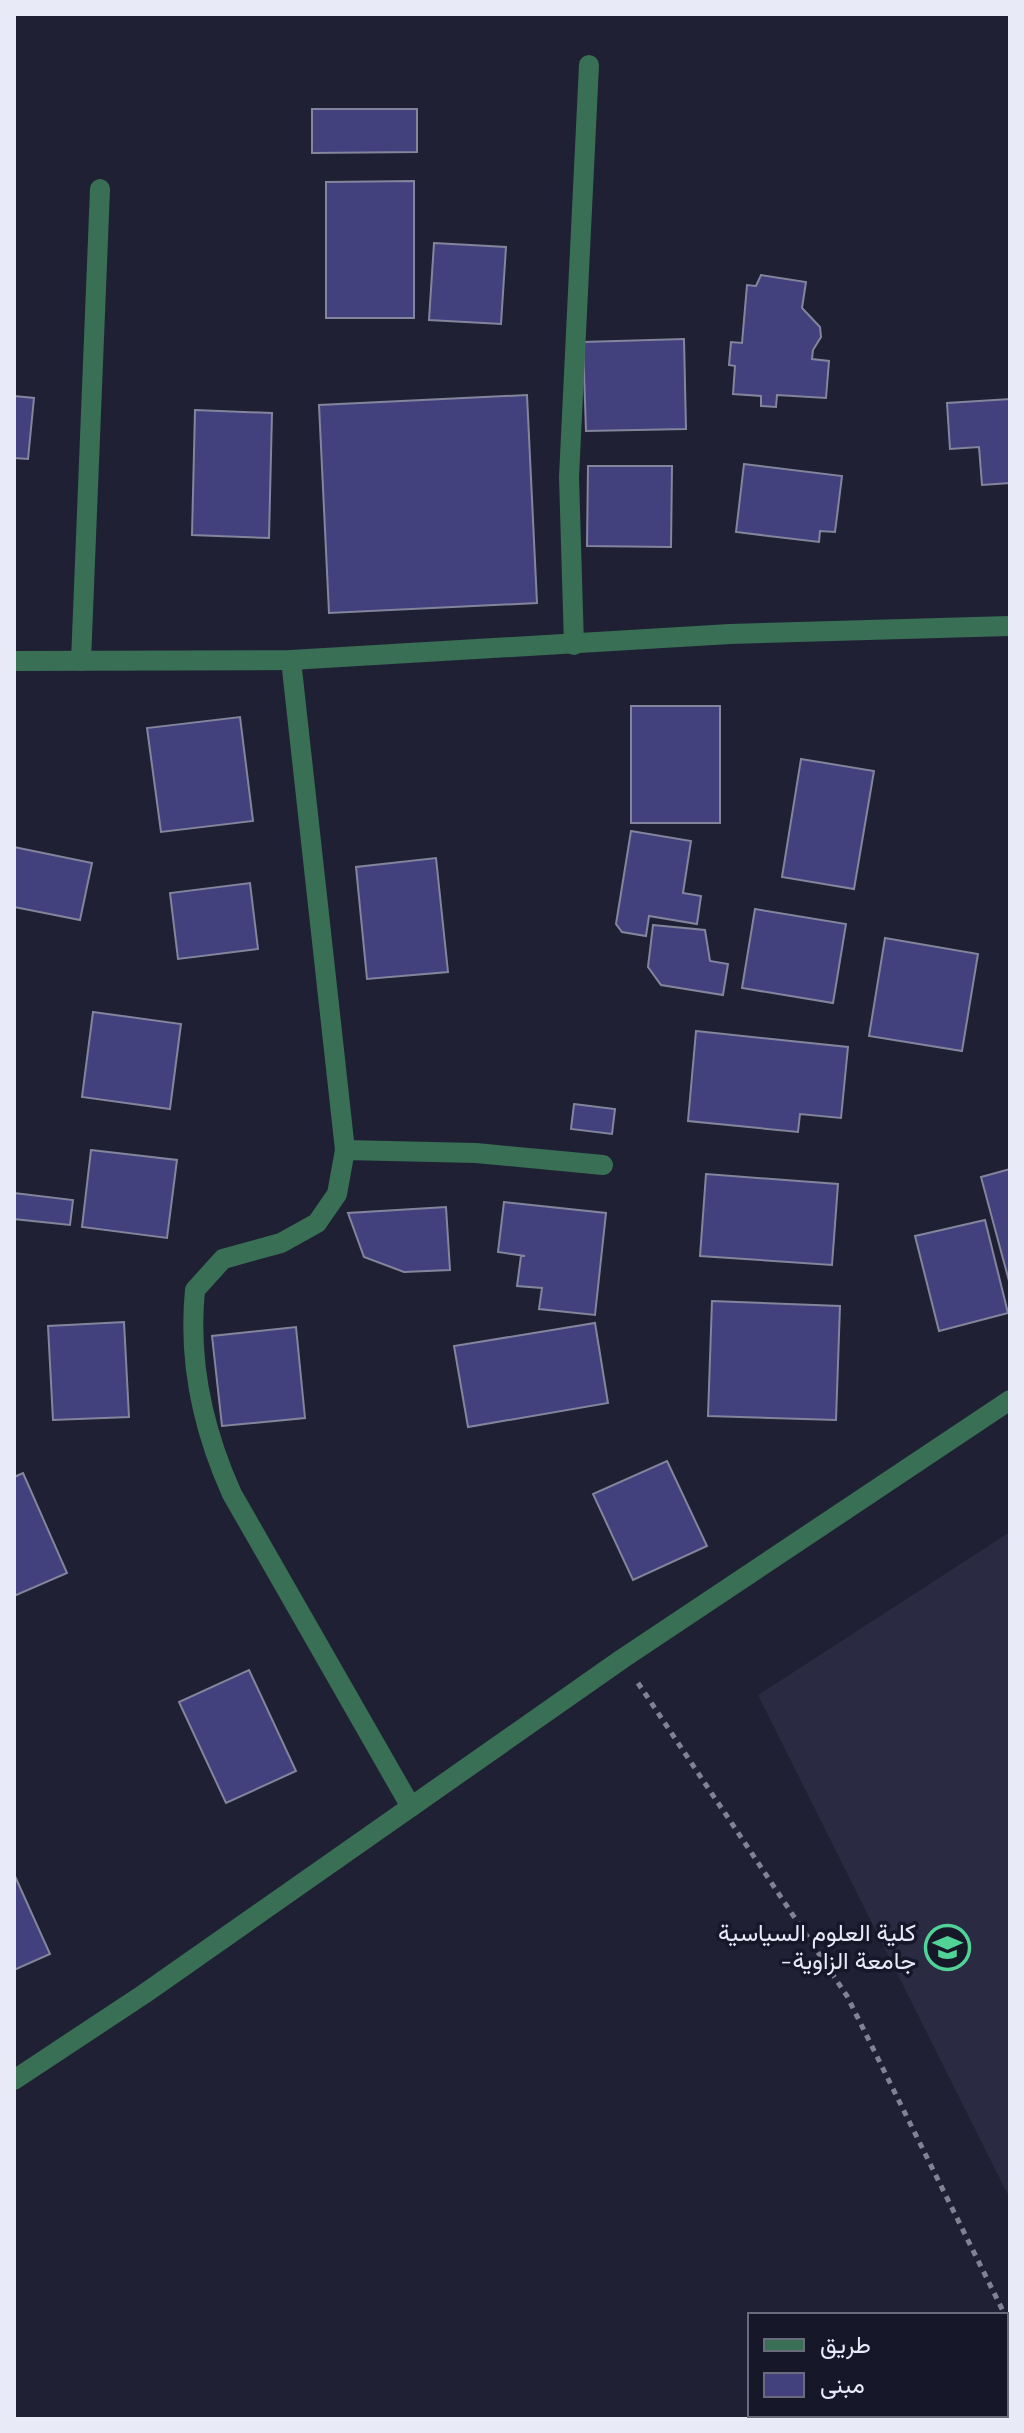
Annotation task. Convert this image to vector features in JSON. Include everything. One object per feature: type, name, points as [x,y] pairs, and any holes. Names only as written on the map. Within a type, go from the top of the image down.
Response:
[{"type":"street","points":[[574,645],[569,477],[589,65]]},
{"type":"street","points":[[81,661],[100,189]]},
{"type":"street","points":[[14,661],[291,660],[730,634],[1010,626]]},
{"type":"street","points":[[291,660],[345,1150],[337,1194],[317,1223],[281,1243],[223,1259],[195,1290],[198,1384],[213,1452],[232,1494],[411,1807]]},
{"type":"street","points":[[345,1150],[476,1153],[603,1165]]},
{"type":"street","points":[[14,2080],[622,1659],[1010,1400]]},
{"type":"path","points":[[622,1659],[847,1996],[1004,2313]]},
{"type":"shaded area","name":"كلية العلوم السياسية -جامعة الزاوية","points":[[1010,1532],[1010,2199],[758,1695]]},
{"type":"building","points":[[312,109],[417,109],[417,152],[312,153]]},
{"type":"building","points":[[414,181],[414,318],[326,318],[326,182]]},
{"type":"building","points":[[434,243],[506,247],[501,324],[429,320]]},
{"type":"building","points":[[761,275],[806,282],[802,308],[820,327],[821,337],[813,350],[812,359],[829,361],[826,398],[777,395],[776,407],[761,406],[761,396],[733,394],[735,366],[729,365],[731,342],[742,343],[747,285],[756,286]]},
{"type":"building","points":[[684,339],[686,429],[586,431],[583,342]]},
{"type":"building","points":[[527,395],[537,603],[329,613],[319,405]]},
{"type":"building","points":[[14,396],[34,398],[28,459],[14,458]]},
{"type":"building","points":[[1010,399],[1010,483],[982,485],[979,447],[950,449],[947,403]]},
{"type":"building","points":[[195,410],[272,413],[269,538],[192,535]]},
{"type":"building","points":[[744,464],[842,476],[835,532],[820,531],[819,542],[736,532]]},
{"type":"building","points":[[588,466],[672,466],[671,547],[587,546]]},
{"type":"building","points":[[631,706],[720,706],[720,823],[631,823]]},
{"type":"building","points":[[240,717],[253,821],[161,832],[147,728]]},
{"type":"building","points":[[801,759],[874,771],[854,889],[782,877]]},
{"type":"building","points":[[631,831],[691,841],[683,893],[701,896],[697,924],[649,916],[646,936],[622,932],[616,924]]},
{"type":"building","points":[[14,847],[92,863],[80,920],[14,907]]},
{"type":"building","points":[[436,858],[448,972],[367,979],[356,867]]},
{"type":"building","points":[[250,883],[258,949],[178,959],[170,893]]},
{"type":"building","points":[[755,909],[846,924],[833,1003],[742,988]]},
{"type":"building","points":[[653,925],[705,930],[710,961],[728,964],[723,995],[661,985],[648,967]]},
{"type":"building","points":[[885,938],[978,954],[962,1051],[869,1036]]},
{"type":"building","points":[[93,1012],[181,1024],[170,1109],[82,1097]]},
{"type":"building","points":[[696,1031],[848,1047],[841,1118],[800,1114],[798,1132],[688,1121]]},
{"type":"building","points":[[574,1104],[615,1109],[612,1134],[571,1129]]},
{"type":"building","points":[[91,1150],[177,1160],[167,1238],[82,1227]]},
{"type":"building","points":[[1010,1169],[1010,1281],[1009,1281],[981,1177]]},
{"type":"building","points":[[706,1174],[838,1184],[832,1265],[700,1256]]},
{"type":"building","points":[[14,1193],[73,1200],[70,1225],[14,1219]]},
{"type":"building","points":[[504,1202],[606,1213],[595,1315],[539,1309],[542,1288],[517,1286],[521,1256],[525,1256],[498,1252]]},
{"type":"building","points":[[446,1207],[450,1270],[404,1272],[364,1257],[348,1213]]},
{"type":"building","points":[[985,1220],[1008,1313],[939,1331],[915,1236]]},
{"type":"building","points":[[712,1301],[840,1306],[836,1420],[708,1416]]},
{"type":"building","points":[[124,1322],[129,1417],[53,1420],[48,1326]]},
{"type":"building","points":[[595,1323],[608,1403],[468,1427],[454,1346]]},
{"type":"building","points":[[296,1327],[305,1418],[222,1426],[212,1336]]},
{"type":"building","points":[[667,1461],[707,1546],[633,1580],[593,1494]]},
{"type":"building","points":[[23,1473],[67,1573],[14,1596],[14,1477]]},
{"type":"building","points":[[249,1670],[296,1771],[226,1803],[179,1702]]},
{"type":"building","points":[[14,1874],[50,1954],[14,1970]]},
{"type":"place","name":"كلية العلوم السياسية -جامعة الزاوية","points":[[947,1947]]}]
